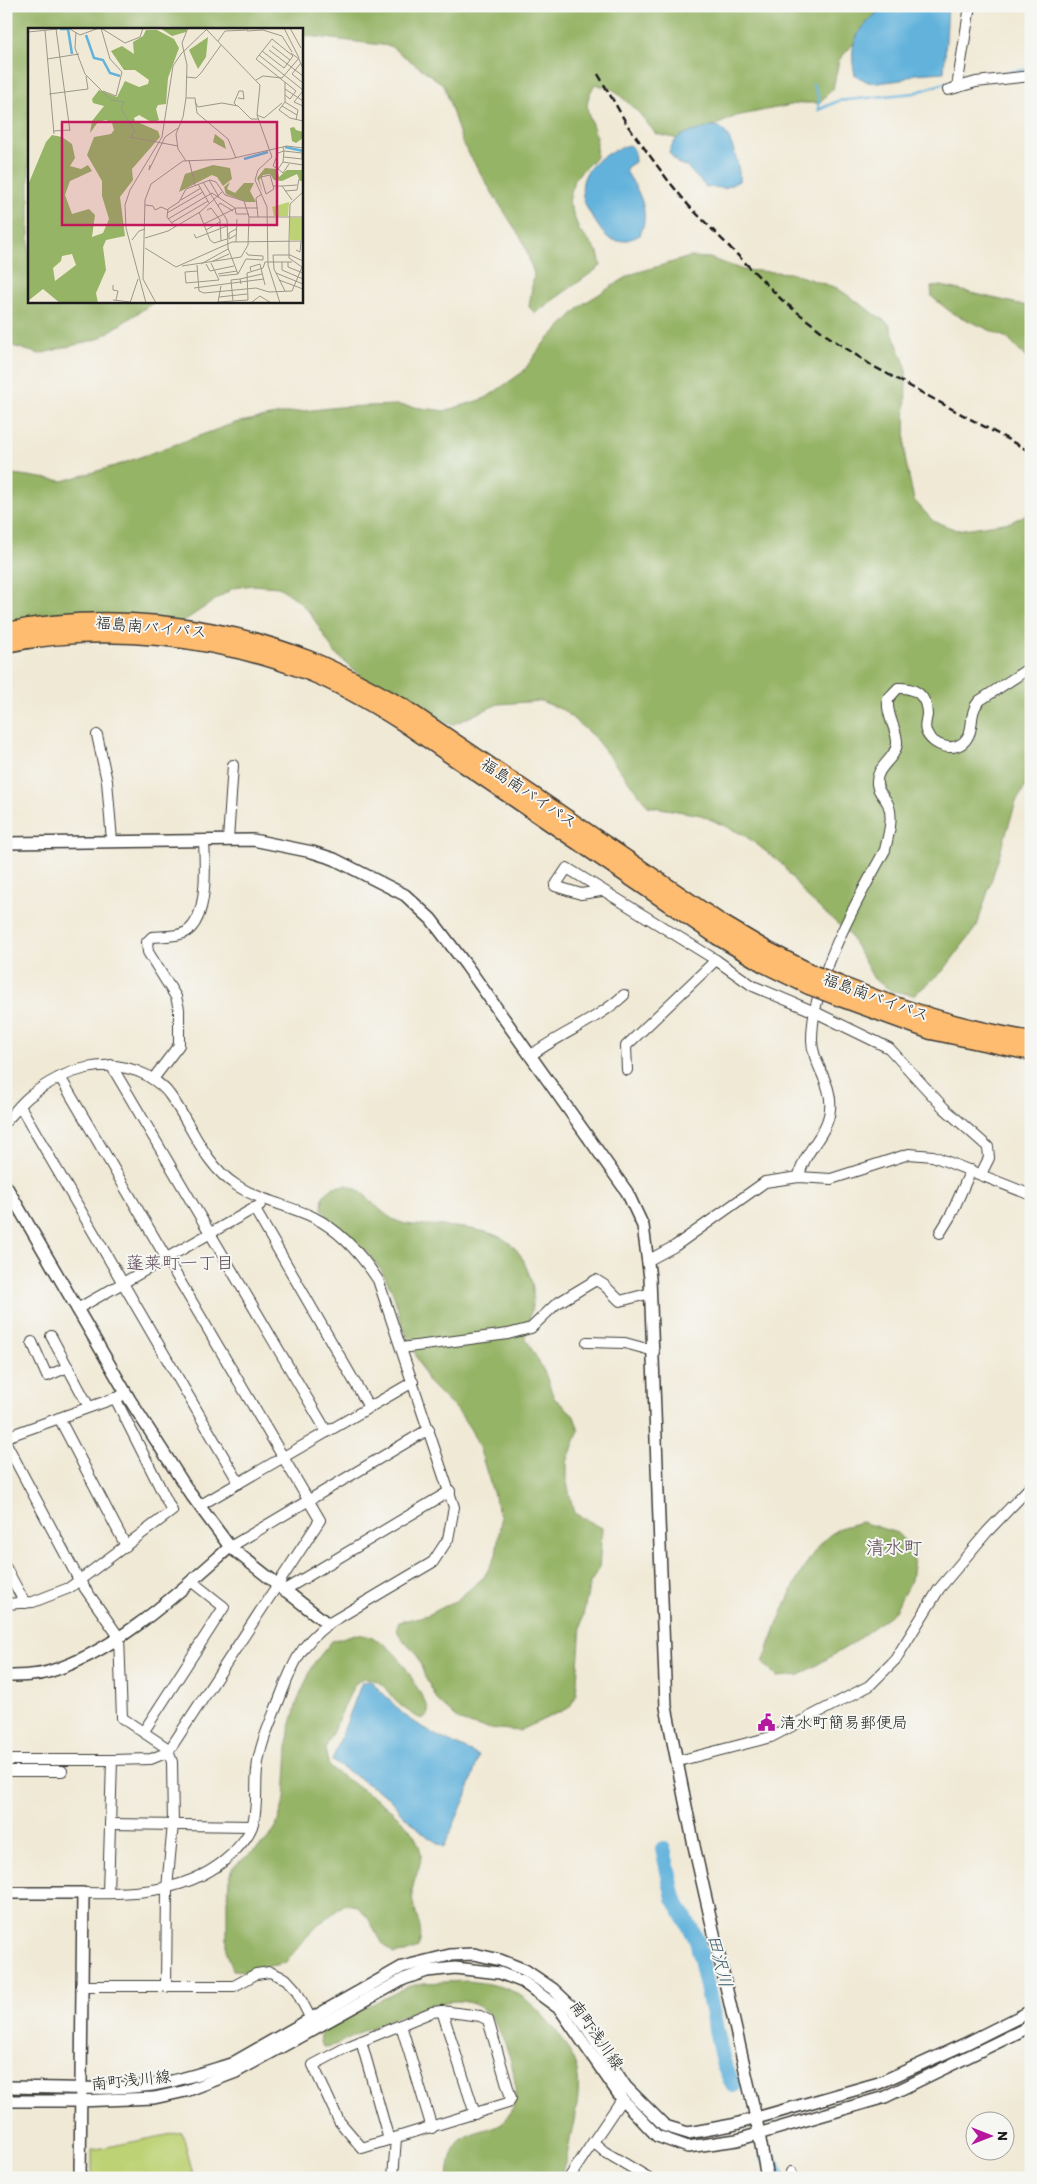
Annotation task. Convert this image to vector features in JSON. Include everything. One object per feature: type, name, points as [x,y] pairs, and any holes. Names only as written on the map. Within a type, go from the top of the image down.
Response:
[{"type":"highway","name":"福島南バイパス","points":[[6,631],[95,621],[169,626],[205,630],[258,642],[308,659],[356,680],[403,707],[718,921],[810,980]]},
{"type":"highway","name":"福島南バイパス","points":[[6,644],[57,637],[96,635],[169,639],[205,644],[258,656],[308,672],[356,694],[402,722],[717,936],[764,964],[837,990],[931,1030],[1031,1052]]},
{"type":"highway","name":"福島南バイパス","points":[[837,990],[967,1027],[1031,1040]]},
{"type":"street","points":[[970,6],[953,88],[976,82],[1031,76]]},
{"type":"street","points":[[799,1177],[810,1153],[824,1132],[831,1108],[827,1082],[813,1047],[816,1012],[822,985],[839,940],[885,850],[890,817],[889,806],[879,791],[877,776],[894,752],[897,743],[888,715],[888,699],[898,688],[908,687],[916,690],[924,698],[927,713],[925,729],[930,739],[940,745],[950,747],[962,744],[968,738],[973,708],[979,701],[1031,666]]},
{"type":"street","points":[[97,735],[107,781],[112,841]]},
{"type":"street","points":[[228,840],[233,765]]},
{"type":"street","points":[[153,1079],[179,1045],[179,1009],[176,997],[148,952],[147,942],[152,937],[179,934],[192,927],[202,905],[204,840]]},
{"type":"street","points":[[6,843],[253,840],[312,852],[365,873],[405,895],[431,919],[627,1192],[643,1226],[649,1260],[654,1351],[662,1645],[666,1707],[696,1855],[756,2118],[767,2178]]},
{"type":"street","points":[[601,891],[716,960],[760,990],[816,1012],[889,1048],[944,1108],[988,1147],[989,1158],[981,1174]]},
{"type":"street","points":[[627,1070],[626,1046],[716,960]]},
{"type":"street","points":[[530,1056],[546,1044],[597,1018],[624,995]]},
{"type":"street","points":[[111,1065],[327,1432]]},
{"type":"street","points":[[6,1121],[28,1097],[60,1077],[93,1066],[111,1065],[134,1069],[153,1079],[168,1092],[217,1168],[234,1184],[267,1201],[313,1217],[337,1233],[357,1251],[378,1280],[454,1507],[452,1526],[443,1551],[433,1562],[328,1624],[314,1634],[298,1656],[271,1722],[258,1763],[256,1812],[252,1826],[242,1843],[215,1867],[192,1880],[148,1892],[6,1893]]},
{"type":"street","points":[[6,1760],[151,1759],[168,1752],[280,1588],[320,1520],[60,1077]]},
{"type":"street","points":[[20,1106],[240,1483]]},
{"type":"street","points":[[649,1260],[675,1246],[759,1184],[775,1179],[799,1177],[831,1179],[900,1157],[917,1154],[933,1156],[1031,1195]]},
{"type":"street","points":[[940,1233],[951,1215],[971,1170]]},
{"type":"street","points":[[6,1186],[165,1457],[230,1547],[328,1624]]},
{"type":"street","points":[[77,1309],[267,1201]]},
{"type":"street","points":[[254,1208],[369,1407]]},
{"type":"street","points":[[401,1348],[508,1334],[531,1328],[556,1304],[596,1280],[604,1285],[620,1301],[651,1293]]},
{"type":"street","points":[[52,1336],[88,1408]]},
{"type":"street","points":[[32,1342],[47,1376],[68,1368]]},
{"type":"street","points":[[587,1342],[625,1343],[654,1351]]},
{"type":"street","points":[[200,1506],[413,1382]]},
{"type":"street","points":[[6,1437],[127,1394]]},
{"type":"street","points":[[6,1604],[25,1603],[48,1598],[79,1580],[172,1511],[115,1398]]},
{"type":"street","points":[[59,1418],[126,1546]]},
{"type":"street","points":[[6,1676],[34,1675],[49,1672],[83,1658],[119,1637],[192,1581],[230,1547],[429,1429]]},
{"type":"street","points":[[6,1443],[79,1580],[119,1637],[122,1718],[167,1748],[172,1762],[173,1824],[167,1888],[166,1986]]},
{"type":"street","points":[[678,1761],[771,1737],[869,1686],[895,1660],[939,1589],[987,1532],[1031,1486]]},
{"type":"street","points":[[280,1588],[450,1491]]},
{"type":"street","points":[[6,1568],[25,1603]]},
{"type":"street","points":[[144,1731],[224,1607],[192,1581]]},
{"type":"street","points":[[108,1893],[112,1760]]},
{"type":"street","points":[[6,1771],[62,1771]]},
{"type":"street","points":[[110,1824],[252,1826]]},
{"type":"street","points":[[80,2178],[79,2087],[82,1893]]},
{"type":"street","name":"南町浅川線","points":[[6,2101],[154,2098],[186,2091],[236,2072],[402,1967],[450,1955],[474,1954],[500,1960],[525,1970],[553,1989],[571,2006],[626,2087],[665,2126],[688,2133],[705,2132],[879,2083],[965,2044],[1031,2011]]},
{"type":"street","name":"南町浅川線","points":[[6,2086],[152,2085],[202,2073],[230,2064],[404,1979],[427,1971],[455,1968],[500,1973],[523,1982],[560,2009],[622,2099],[657,2136],[688,2147],[711,2145],[759,2133],[885,2096],[1031,2026]]},
{"type":"street","points":[[81,1986],[234,1986],[256,1974],[270,1972],[286,1979],[296,1990],[313,2024]]},
{"type":"street","points":[[442,2010],[474,2114]]},
{"type":"street","points":[[442,2010],[480,2016],[488,2020],[511,2098],[508,2103],[432,2128],[362,2148],[338,2121],[313,2066],[361,2042],[432,2012],[442,2010]]},
{"type":"street","points":[[401,2025],[432,2128]]},
{"type":"street","points":[[361,2042],[393,2139],[392,2178]]},
{"type":"street","points":[[569,2178],[622,2099]]},
{"type":"street","points":[[593,2142],[619,2161],[649,2178]]},
{"type":"green space","points":[[6,6],[887,6],[839,60],[833,89],[819,103],[801,103],[736,116],[701,132],[679,139],[656,134],[639,113],[614,90],[595,84],[590,92],[587,105],[596,137],[596,157],[574,179],[569,202],[579,230],[598,252],[601,266],[535,313],[529,307],[534,274],[523,241],[462,142],[444,85],[390,46],[302,35],[302,28],[28,28],[28,302],[154,302],[98,339],[39,354],[6,344]]},
{"type":"green space","points":[[690,257],[710,258],[743,270],[790,273],[837,288],[889,324],[906,367],[905,458],[914,500],[933,521],[957,530],[1011,522],[1031,512],[1031,778],[1016,802],[977,926],[943,971],[914,995],[892,991],[874,979],[849,934],[807,897],[781,863],[744,835],[701,815],[648,806],[594,737],[563,710],[541,701],[498,704],[452,725],[378,692],[335,653],[310,613],[295,598],[279,587],[252,585],[233,588],[178,625],[6,625],[6,470],[13,474],[63,481],[118,465],[235,423],[286,413],[339,407],[398,405],[445,411],[486,398],[523,372],[543,344],[583,304],[632,274]]},
{"type":"green space","points":[[942,286],[1031,307],[1031,363],[1007,338],[952,313],[932,297],[931,287]]},
{"type":"green space","points":[[347,1185],[362,1192],[386,1215],[402,1223],[439,1225],[481,1231],[503,1239],[513,1246],[520,1255],[529,1274],[533,1289],[532,1306],[525,1337],[545,1373],[554,1398],[573,1414],[579,1430],[567,1462],[567,1483],[574,1513],[602,1528],[599,1569],[590,1583],[581,1625],[576,1695],[570,1707],[519,1731],[479,1727],[460,1721],[438,1701],[425,1677],[416,1652],[402,1639],[396,1629],[399,1622],[428,1615],[457,1600],[484,1577],[496,1555],[501,1519],[479,1447],[471,1430],[461,1415],[428,1382],[402,1324],[393,1292],[381,1270],[364,1249],[330,1221],[322,1208],[323,1196],[334,1187]]},
{"type":"green space","points":[[861,1522],[897,1533],[915,1551],[911,1580],[894,1612],[850,1645],[800,1675],[777,1677],[763,1663],[783,1611],[801,1573],[823,1541],[838,1529]]},
{"type":"green space","points":[[355,1634],[381,1642],[392,1650],[408,1671],[428,1707],[428,1716],[421,1719],[400,1705],[376,1681],[363,1678],[354,1685],[325,1749],[329,1767],[384,1805],[409,1828],[417,1841],[421,1860],[412,1896],[421,1934],[418,1948],[405,1953],[393,1954],[383,1944],[368,1918],[358,1906],[345,1904],[314,1928],[285,1963],[245,1971],[233,1970],[227,1953],[227,1901],[229,1881],[233,1867],[268,1840],[276,1827],[285,1799],[289,1731],[297,1702],[314,1663],[332,1641]]},
{"type":"green space","points":[[468,1981],[504,1988],[525,1999],[543,2016],[561,2038],[574,2060],[578,2078],[577,2102],[567,2157],[558,2178],[448,2178],[452,2154],[459,2142],[473,2133],[500,2124],[509,2116],[514,2105],[514,2077],[507,2049],[497,2026],[487,2013],[476,2005],[451,2001],[437,2004],[367,2029],[337,2044],[323,2047],[321,2035],[329,2025],[407,1987],[423,1983]]},
{"type":"green space","points":[[182,2132],[194,2178],[92,2178],[92,2150]]},
{"type":"water","points":[[884,6],[948,6],[944,72],[915,74],[901,80],[878,83],[868,82],[855,75],[853,52],[857,36]]},
{"type":"water","points":[[711,126],[723,130],[731,143],[737,160],[739,181],[725,188],[706,187],[687,167],[677,163],[669,152],[673,144],[681,136]]},
{"type":"water","points":[[629,145],[634,150],[635,162],[627,167],[626,171],[639,194],[644,210],[644,218],[640,235],[618,241],[607,237],[593,218],[582,192],[583,181],[594,163],[604,156]]},
{"type":"water","points":[[371,1681],[404,1715],[431,1733],[479,1756],[467,1794],[444,1847],[428,1837],[402,1814],[389,1798],[332,1761],[362,1682]]},
{"type":"waterway","points":[[968,77],[1031,69]]},
{"type":"waterway","points":[[813,84],[819,98],[818,110],[838,101],[914,93],[948,82]]},
{"type":"waterway","name":"田沢川","points":[[663,1849],[674,1898],[697,1940],[723,2062],[733,2085]]},
{"type":"waterway","name":"田沢川","points":[[768,2157],[779,2178]]},
{"type":"railway","points":[[598,74],[628,126],[667,179],[689,206],[782,300],[826,335],[871,365],[1031,452]]},
{"type":"place","name":"清水町簡易郵便局","points":[[766,1722]]},
{"type":"district","name":"蓬莱町一丁目","points":[[180,1263]]},
{"type":"district","name":"清水町","points":[[894,1547]]}]
